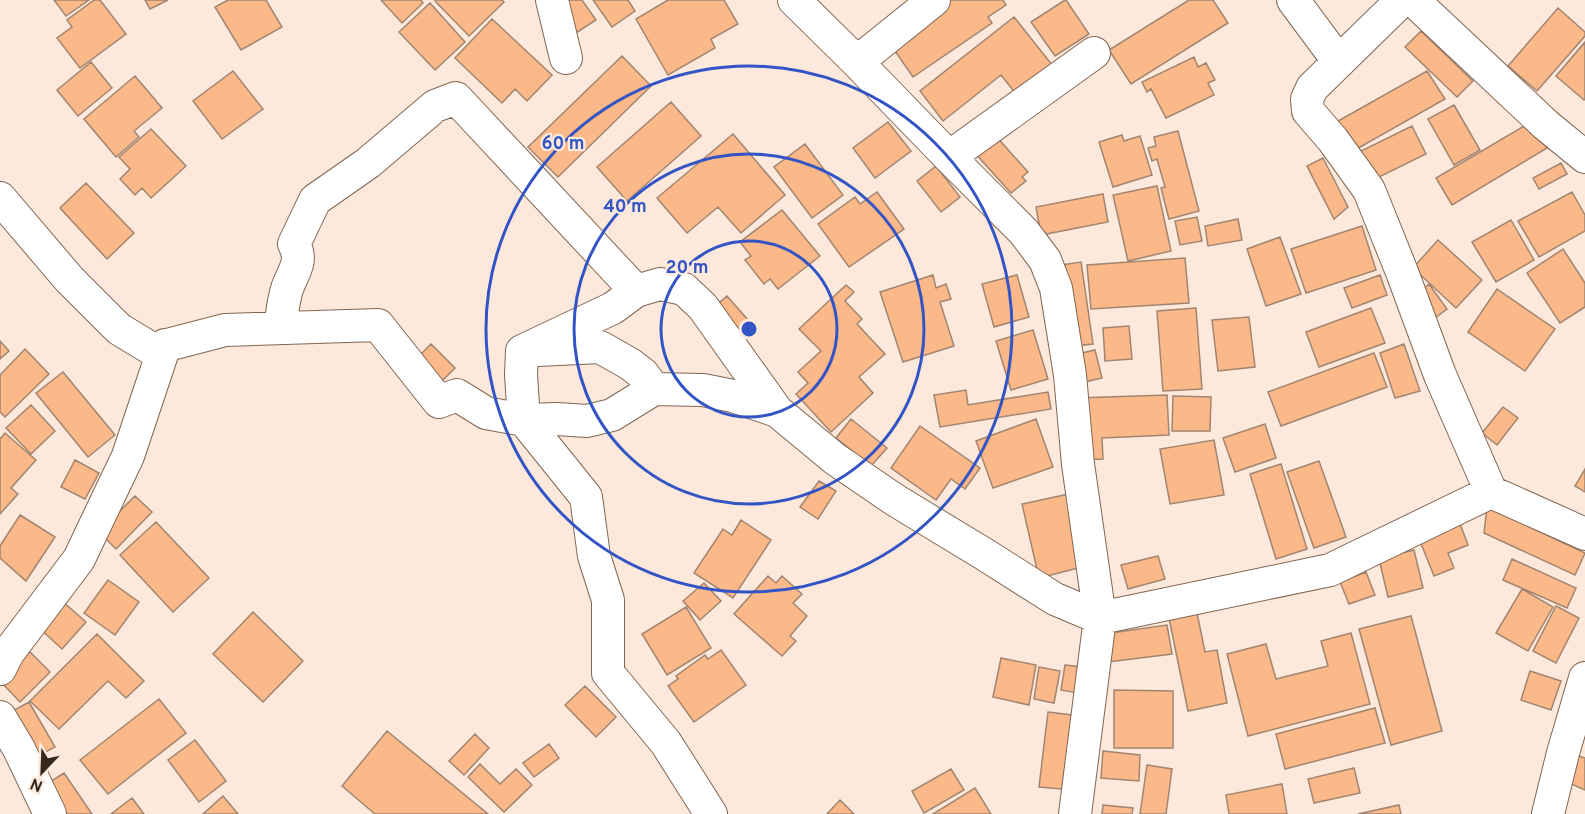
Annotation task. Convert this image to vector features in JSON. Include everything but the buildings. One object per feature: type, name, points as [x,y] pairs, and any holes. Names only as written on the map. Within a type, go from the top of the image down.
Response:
[{"type":"street","points":[[552,0],[567,58]]},
{"type":"street","points":[[794,0],[1024,232],[1045,260],[1056,288],[1070,375],[1078,464],[1100,618],[1075,814]]},
{"type":"street","points":[[857,62],[934,0]]},
{"type":"street","points":[[1293,0],[1340,62]]},
{"type":"street","points":[[1402,0],[1312,88],[1307,99],[1308,111],[1333,140],[1369,190],[1440,375],[1491,492],[1585,534]]},
{"type":"street","points":[[1413,0],[1546,125],[1585,157]]},
{"type":"street","points":[[949,157],[1094,53]]},
{"type":"street","points":[[280,328],[286,290],[297,267],[298,250],[294,244],[315,200],[368,163],[435,106],[456,98],[636,291]]},
{"type":"street","points":[[0,198],[69,279],[119,330],[152,349],[225,330],[378,325],[439,402],[457,395],[486,412],[524,420],[587,421],[612,415],[654,388],[703,390],[733,396],[777,411]]},
{"type":"street","points":[[522,351],[613,308],[636,291],[660,284],[684,289],[703,307],[777,411],[835,459],[895,500],[1055,599],[1100,618],[1330,570],[1491,492]]},
{"type":"street","points":[[0,669],[8,653],[80,559],[128,456],[165,345]]},
{"type":"street","points":[[522,351],[600,347],[630,364],[643,374],[654,388]]},
{"type":"street","points":[[522,351],[524,420],[586,497],[594,556],[608,600],[608,673],[666,743],[711,814]]},
{"type":"street","points":[[1548,814],[1585,678]]},
{"type":"street","points":[[0,717],[19,749],[50,814]]}]
